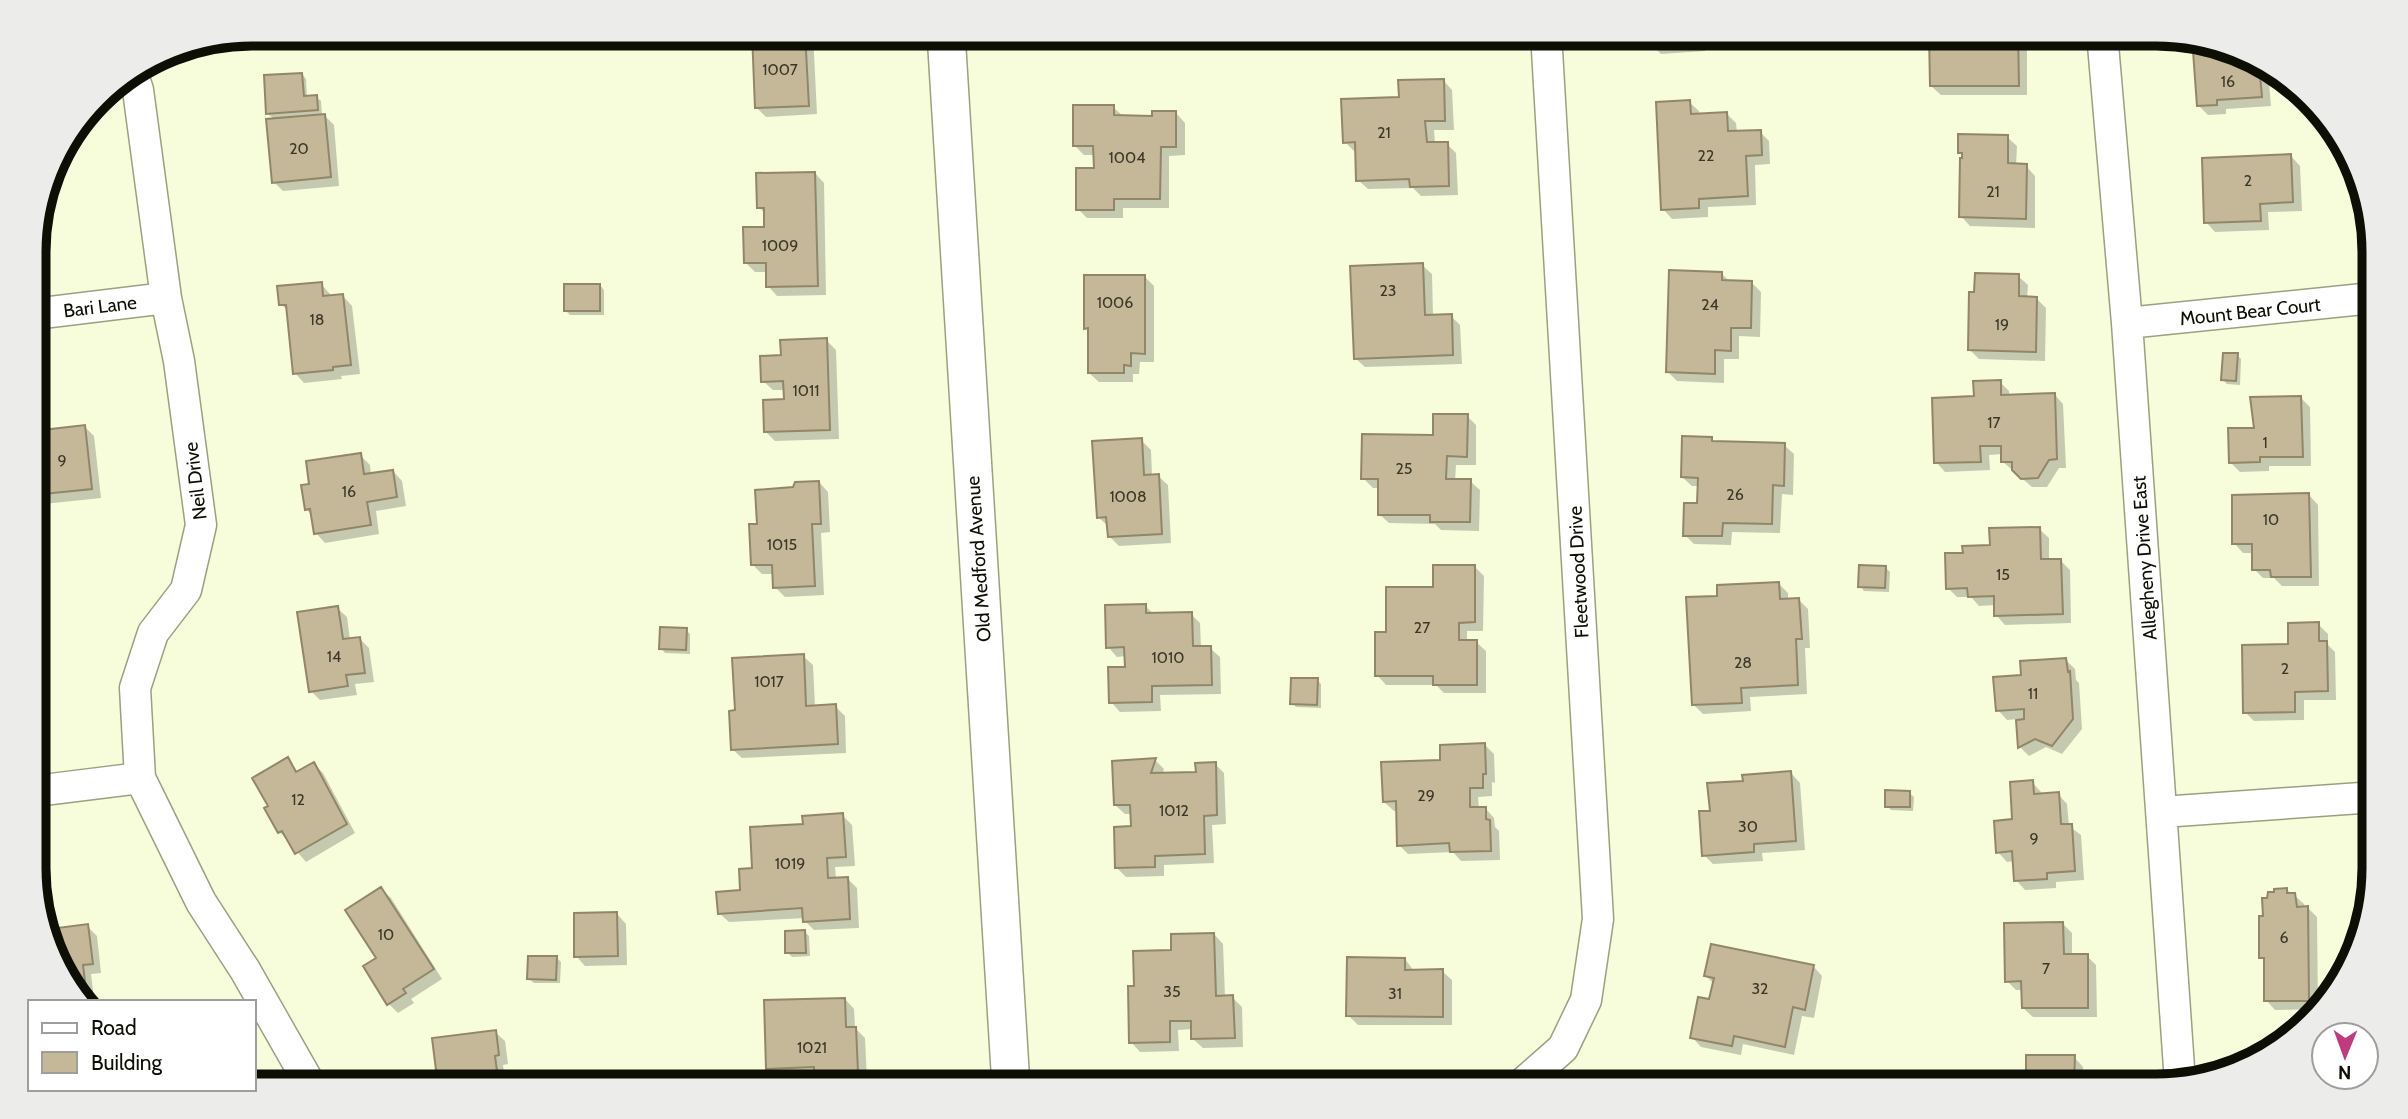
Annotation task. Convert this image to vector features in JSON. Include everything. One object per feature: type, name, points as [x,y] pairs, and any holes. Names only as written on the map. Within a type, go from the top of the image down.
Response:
[{"type":"street","name":"Old Medford Avenue","points":[[947,46],[1010,1074]]},
{"type":"street","name":"Fleetwood Drive","points":[[1535,1073],[1563,1048],[1586,1000],[1598,919],[1547,46]]},
{"type":"street","name":"Allegheny Drive East","points":[[2103,46],[2127,323],[2179,1072]]},
{"type":"street","name":"Neil Drive","points":[[135,81],[166,298],[179,361],[201,525],[186,590],[153,633],[135,688],[141,778],[201,902],[245,970],[304,1074]]},
{"type":"street","name":"Bari Lane","points":[[46,313],[166,298]]},
{"type":"street","name":"Mount Bear Court","points":[[2127,323],[2362,299]]},
{"type":"street","points":[[46,790],[141,778]]},
{"type":"street","points":[[2162,812],[2362,798]]},
{"type":"building","points":[[753,46],[806,46],[809,106],[755,108]]},
{"type":"building","points":[[1929,46],[2018,46],[2019,86],[1930,86]]},
{"type":"building","points":[[2193,51],[2223,56],[2260,73],[2262,97],[2217,100],[2217,105],[2197,106]]},
{"type":"building","points":[[302,73],[304,96],[317,95],[318,110],[266,114],[264,75]]},
{"type":"building","points":[[1444,79],[1445,121],[1425,121],[1427,142],[1448,142],[1449,186],[1410,187],[1409,179],[1356,181],[1355,142],[1343,143],[1341,99],[1399,97],[1398,80]]},
{"type":"building","points":[[1690,100],[1691,114],[1727,112],[1728,131],[1761,130],[1762,155],[1746,156],[1748,196],[1699,199],[1699,208],[1661,210],[1656,102]]},
{"type":"building","points":[[1073,105],[1114,105],[1114,115],[1152,116],[1152,111],[1176,111],[1176,147],[1161,147],[1160,199],[1114,199],[1114,210],[1076,210],[1076,168],[1094,168],[1093,146],[1073,146]]},
{"type":"building","points":[[325,114],[331,177],[272,183],[266,119]]},
{"type":"building","points":[[1958,134],[2008,135],[2008,163],[2027,164],[2026,219],[1959,217],[1962,153],[1958,153]]},
{"type":"building","points":[[2291,154],[2293,202],[2260,204],[2261,221],[2204,223],[2202,158]]},
{"type":"building","points":[[815,172],[818,286],[766,287],[766,263],[744,263],[743,227],[764,227],[764,208],[757,208],[756,173]]},
{"type":"building","points":[[1423,263],[1425,315],[1452,314],[1453,355],[1354,359],[1350,266]]},
{"type":"building","points":[[1669,270],[1722,272],[1722,280],[1752,281],[1751,328],[1731,328],[1731,351],[1715,350],[1715,374],[1666,372]]},
{"type":"building","points":[[1975,273],[2019,274],[2019,296],[2037,297],[2036,352],[1968,350],[1969,292],[1974,292]]},
{"type":"building","points":[[1084,275],[1145,275],[1145,354],[1131,353],[1131,366],[1124,365],[1124,373],[1088,373],[1088,328],[1084,329]]},
{"type":"building","points":[[322,282],[323,296],[343,294],[351,365],[333,367],[333,370],[293,374],[286,305],[279,305],[277,286]]},
{"type":"building","points":[[564,284],[600,284],[600,311],[564,311]]},
{"type":"building","points":[[827,338],[830,430],[764,432],[763,400],[784,399],[783,381],[761,382],[760,356],[781,355],[780,340]]},
{"type":"building","points":[[2223,353],[2238,353],[2236,381],[2221,380]]},
{"type":"building","points":[[2001,380],[2001,395],[2055,393],[2057,459],[2049,460],[2038,478],[2021,479],[2012,470],[2012,462],[2001,462],[2001,446],[1980,446],[1981,462],[1934,463],[1932,398],[1974,396],[1973,381]]},
{"type":"building","points":[[2301,396],[2303,457],[2260,457],[2260,462],[2229,463],[2228,428],[2254,428],[2250,397]]},
{"type":"building","points":[[1433,414],[1468,414],[1467,457],[1447,456],[1446,479],[1471,479],[1470,522],[1430,522],[1430,515],[1378,515],[1378,479],[1361,479],[1362,434],[1433,435]]},
{"type":"building","points":[[85,425],[92,489],[46,494],[46,430]]},
{"type":"building","points":[[1682,436],[1712,437],[1712,441],[1785,443],[1784,486],[1773,485],[1772,524],[1723,523],[1722,536],[1683,536],[1684,503],[1697,503],[1698,478],[1681,477]]},
{"type":"building","points":[[1142,438],[1144,475],[1159,474],[1162,534],[1108,537],[1106,517],[1097,518],[1092,441]]},
{"type":"building","points":[[361,453],[364,474],[393,470],[397,497],[367,502],[371,525],[314,534],[310,509],[305,510],[301,485],[309,484],[306,461]]},
{"type":"building","points":[[819,481],[821,524],[812,524],[815,586],[773,588],[772,565],[751,565],[749,524],[757,524],[755,490],[793,487],[795,482]]},
{"type":"building","points":[[2309,493],[2311,577],[2271,577],[2270,570],[2252,570],[2252,544],[2232,544],[2232,495]]},
{"type":"building","points":[[2040,527],[2041,559],[2061,559],[2063,614],[1994,616],[1994,596],[1968,597],[1967,588],[1946,589],[1945,553],[1963,553],[1962,546],[1990,545],[1989,528]]},
{"type":"building","points":[[1433,565],[1475,565],[1475,622],[1459,623],[1459,640],[1477,640],[1477,685],[1433,685],[1433,676],[1375,676],[1375,632],[1386,632],[1386,587],[1433,587]]},
{"type":"building","points":[[1859,565],[1886,566],[1885,588],[1858,587]]},
{"type":"building","points":[[1779,582],[1780,599],[1799,598],[1802,639],[1796,639],[1798,685],[1741,688],[1742,703],[1692,705],[1686,597],[1717,596],[1717,585]]},
{"type":"building","points":[[1146,604],[1146,613],[1192,612],[1193,646],[1211,646],[1212,685],[1152,686],[1152,702],[1109,703],[1108,667],[1125,667],[1124,647],[1106,648],[1105,605]]},
{"type":"building","points":[[338,606],[343,639],[360,637],[365,673],[346,675],[348,686],[309,692],[297,612]]},
{"type":"building","points":[[2319,622],[2319,641],[2327,641],[2328,691],[2295,692],[2295,712],[2243,713],[2242,645],[2288,644],[2288,623]]},
{"type":"building","points":[[660,627],[687,628],[686,650],[659,649]]},
{"type":"building","points":[[804,654],[806,706],[836,704],[838,744],[731,750],[729,711],[735,710],[732,658]]},
{"type":"building","points":[[2066,658],[2068,672],[2070,671],[2073,719],[2052,746],[2035,739],[2018,748],[2016,720],[2024,719],[2024,709],[1996,711],[1993,677],[2021,675],[2020,661]]},
{"type":"building","points":[[1291,678],[1318,678],[1317,705],[1290,704]]},
{"type":"building","points":[[1485,743],[1486,774],[1483,774],[1483,788],[1470,788],[1470,807],[1486,807],[1486,819],[1490,820],[1491,851],[1450,852],[1449,843],[1397,846],[1396,801],[1383,802],[1381,762],[1440,760],[1440,745]]},
{"type":"building","points":[[288,757],[296,772],[314,762],[347,824],[295,854],[282,831],[278,833],[264,808],[268,806],[252,778]]},
{"type":"building","points":[[1156,758],[1151,773],[1196,772],[1195,763],[1216,762],[1217,815],[1204,816],[1205,854],[1155,856],[1155,867],[1115,868],[1114,827],[1131,826],[1130,805],[1114,805],[1112,761]]},
{"type":"building","points":[[1791,771],[1796,841],[1754,844],[1754,852],[1702,856],[1699,811],[1710,811],[1707,783],[1743,781],[1742,775]]},
{"type":"building","points":[[2033,780],[2034,794],[2059,792],[2061,824],[2072,824],[2075,871],[2047,873],[2047,879],[2014,881],[2012,851],[1996,853],[1994,821],[2012,819],[2010,782]]},
{"type":"building","points":[[1885,790],[1910,791],[1910,807],[1885,807]]},
{"type":"building","points":[[843,813],[846,857],[827,858],[828,878],[848,877],[850,919],[803,922],[802,908],[718,914],[716,892],[740,890],[739,869],[752,868],[750,827],[803,824],[802,816]]},
{"type":"building","points":[[381,887],[434,969],[403,989],[406,993],[387,1005],[363,966],[376,958],[345,910]]},
{"type":"building","points":[[2287,888],[2287,893],[2295,893],[2297,907],[2308,906],[2309,1001],[2264,1001],[2264,958],[2259,958],[2262,898],[2267,898],[2268,892],[2274,892],[2274,889]]},
{"type":"building","points":[[617,912],[618,956],[574,957],[574,913]]},
{"type":"building","points":[[57,922],[58,928],[88,924],[93,964],[83,965],[86,990],[61,947],[54,923]]},
{"type":"building","points":[[2063,922],[2064,954],[2088,954],[2088,1008],[2022,1008],[2021,981],[2005,982],[2004,923]]},
{"type":"building","points":[[805,930],[806,953],[785,953],[785,931]]},
{"type":"building","points":[[1214,933],[1216,996],[1233,995],[1235,1038],[1191,1039],[1191,1021],[1170,1021],[1170,1042],[1129,1043],[1128,986],[1134,986],[1133,951],[1171,950],[1171,934]]},
{"type":"building","points":[[1711,944],[1814,965],[1805,1010],[1793,1007],[1785,1047],[1734,1036],[1732,1046],[1690,1038],[1698,997],[1709,999],[1714,978],[1704,976]]},
{"type":"building","points":[[528,956],[557,956],[556,980],[527,979]]},
{"type":"building","points":[[1347,957],[1405,958],[1405,970],[1443,969],[1443,1017],[1346,1016]]},
{"type":"building","points":[[845,998],[846,1027],[856,1027],[858,1072],[814,1074],[814,1067],[766,1069],[764,1000]]},
{"type":"building","points":[[496,1030],[499,1055],[495,1056],[497,1074],[436,1074],[432,1038]]},
{"type":"building","points":[[2026,1055],[2075,1055],[2074,1073],[2026,1073]]}]
